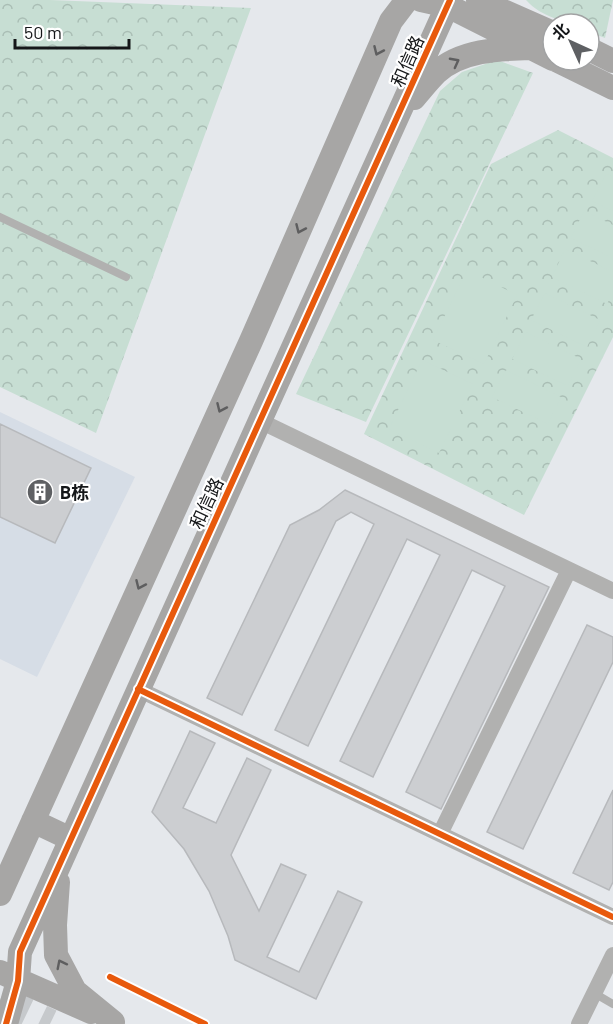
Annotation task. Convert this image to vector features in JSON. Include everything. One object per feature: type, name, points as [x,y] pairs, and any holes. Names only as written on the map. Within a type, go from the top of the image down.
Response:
[{"type":"street","name":"和信路","points":[[0,894],[256,331],[391,21],[407,0]]},
{"type":"street","points":[[421,0],[449,3],[541,36]]},
{"type":"street","points":[[478,0],[541,36]]},
{"type":"street","points":[[516,0],[541,36]]},
{"type":"street","name":"和信路","points":[[6,1024],[9,977],[449,3]]},
{"type":"street","points":[[398,116],[437,72],[456,61],[486,50],[541,36]]},
{"type":"street","points":[[580,72],[613,88]]},
{"type":"street","points":[[260,421],[613,591]]},
{"type":"street","points":[[440,834],[569,570]]},
{"type":"street","points":[[138,689],[613,917]]},
{"type":"street","points":[[0,854],[14,830],[48,788]]},
{"type":"street","points":[[33,821],[71,839]]},
{"type":"street","points":[[58,868],[56,955],[75,991],[115,1023]]},
{"type":"street","points":[[579,1024],[613,955]]},
{"type":"street","points":[[9,977],[115,1023]]},
{"type":"lane","points":[[0,217],[126,277]]},
{"type":"lane","points":[[594,993],[613,1004]]},
{"type":"shaded area","points":[[0,412],[135,477],[37,677],[0,659]]},
{"type":"green space","points":[[0,0],[251,8],[96,433],[0,387]]},
{"type":"green space","points":[[526,0],[613,0],[605,38],[601,36],[601,12],[541,12]]},
{"type":"green space","points":[[497,60],[533,73],[366,422],[296,394],[440,91],[462,72]]},
{"type":"green space","points":[[558,130],[613,158],[613,337],[524,515],[364,434],[491,164]]},
{"type":"green space","points":[[606,174],[613,177],[613,211],[592,201]]},
{"type":"green space","points":[[584,211],[613,225],[613,258],[571,238]]},
{"type":"green space","points":[[565,249],[613,272],[613,292],[607,304],[552,277]]},
{"type":"green space","points":[[467,270],[517,295],[484,364],[433,340]]},
{"type":"green space","points":[[545,293],[600,320],[587,347],[531,320]]},
{"type":"green space","points":[[526,332],[581,359],[568,386],[512,359]]},
{"type":"green space","points":[[422,360],[473,384],[439,453],[389,429]]},
{"type":"green space","points":[[506,370],[561,397],[548,424],[492,397]]},
{"type":"building","name":"B栋","points":[[0,424],[91,468],[55,543],[0,517]]},
{"type":"building","points":[[345,490],[549,587],[441,809],[406,792],[505,586],[472,570],[373,777],[340,761],[440,555],[407,539],[308,746],[275,730],[374,524],[351,512],[336,521],[242,715],[207,698],[290,525],[319,510]]},
{"type":"building","points":[[587,625],[613,637],[613,662],[523,849],[487,832]]},
{"type":"building","points":[[190,731],[215,743],[183,808],[216,823],[247,758],[271,770],[231,855],[259,911],[281,864],[306,875],[267,957],[299,972],[338,891],[362,902],[316,999],[235,960],[228,936],[209,891],[184,849],[152,812]]},
{"type":"building","points":[[613,790],[613,882],[609,890],[573,873]]},
{"type":"tunnel","points":[[0,1000],[50,1024]]},
{"type":"cycle path","points":[[6,1024],[18,981],[20,952],[450,0]]},
{"type":"cycle path","points":[[138,689],[613,917]]},
{"type":"cycle path","points":[[110,977],[205,1024]]},
{"type":"place","name":"B栋","points":[[40,492]]}]
